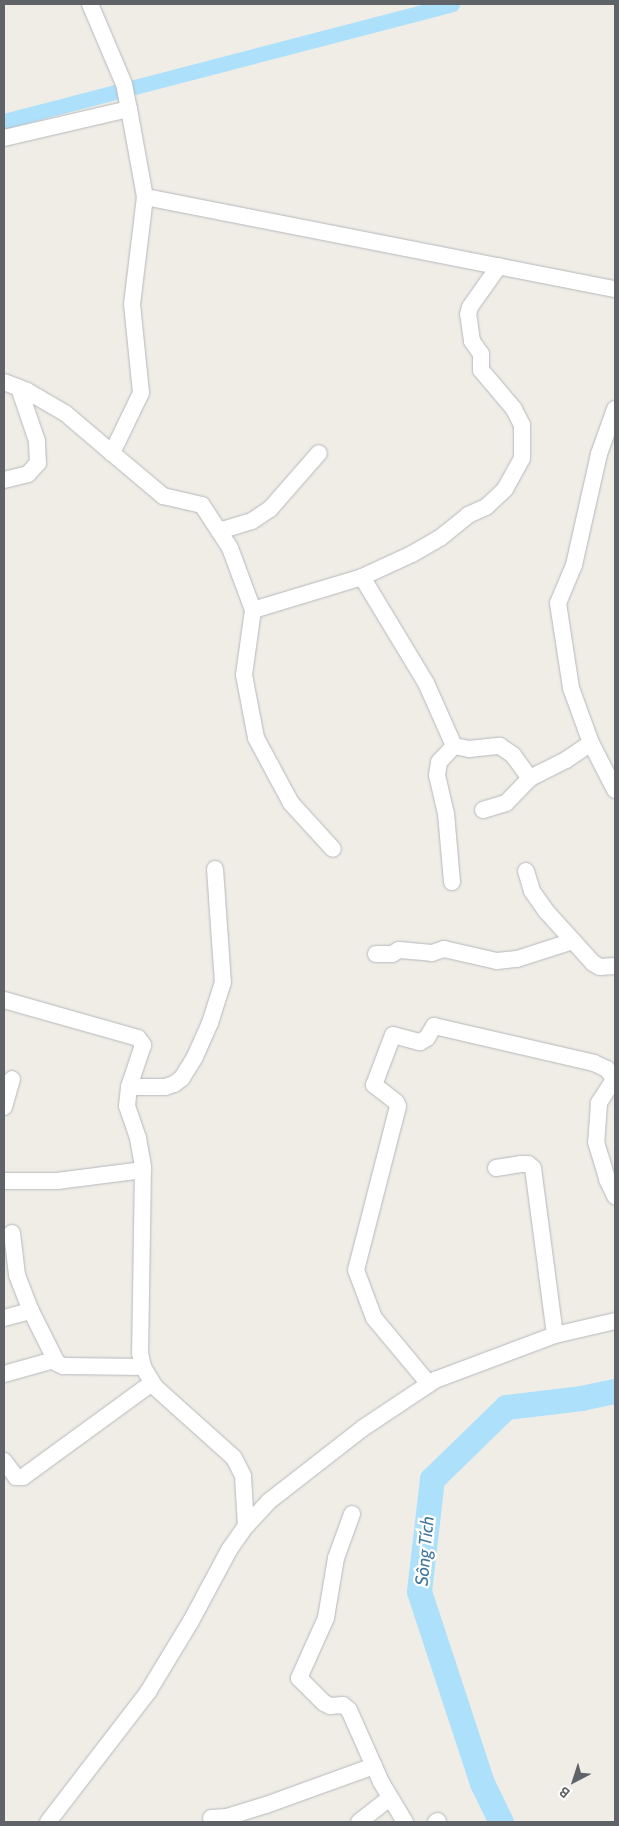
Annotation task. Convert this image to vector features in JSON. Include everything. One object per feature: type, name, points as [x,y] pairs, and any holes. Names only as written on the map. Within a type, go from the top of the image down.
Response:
[{"type":"street","points":[[90,4],[124,84],[146,197],[132,304],[141,393],[112,453]]},
{"type":"street","points":[[4,138],[128,105]]},
{"type":"street","points":[[146,197],[615,289]]},
{"type":"street","points":[[253,610],[362,576],[412,554],[440,538],[468,515],[496,500],[505,489],[522,458],[522,425],[514,409],[481,370],[481,354],[471,338],[470,307],[498,266]]},
{"type":"street","points":[[11,385],[65,413],[163,496],[202,505],[230,548],[253,610],[244,675],[256,738],[291,803],[333,849]]},
{"type":"street","points":[[4,480],[28,474],[38,463],[37,441],[11,385]]},
{"type":"street","points":[[615,409],[599,454],[574,565],[558,604],[571,688],[592,743],[615,790]]},
{"type":"street","points":[[219,531],[252,521],[270,509],[319,453]]},
{"type":"street","points":[[362,576],[426,683],[454,746]]},
{"type":"street","points":[[483,810],[506,803],[530,778],[566,760],[592,743]]},
{"type":"street","points":[[454,746],[469,749],[500,746],[513,755],[530,778]]},
{"type":"street","points":[[452,882],[446,814],[437,775],[439,762],[454,746]]},
{"type":"street","points":[[129,1086],[165,1086],[174,1084],[182,1078],[196,1057],[210,1022],[224,982],[215,869]]},
{"type":"street","points":[[526,871],[532,891],[546,911],[593,963],[600,967],[615,966]]},
{"type":"street","points":[[376,954],[392,954],[399,950],[432,953],[444,948],[497,961],[517,959],[574,941]]},
{"type":"street","points":[[4,1000],[138,1038],[143,1045],[129,1086],[127,1106],[138,1138],[143,1170],[140,1353],[143,1367],[152,1383],[222,1446],[238,1464],[244,1485],[246,1526]]},
{"type":"street","points":[[429,1384],[374,1318],[356,1270],[398,1106],[396,1102],[374,1085],[393,1035],[420,1042],[427,1038],[434,1026],[594,1063],[607,1069],[615,1078],[600,1103],[596,1142],[607,1179],[615,1196]]},
{"type":"street","points":[[4,1106],[12,1079]]},
{"type":"street","points":[[496,1168],[528,1164],[533,1168],[555,1336]]},
{"type":"street","points":[[4,1181],[57,1181],[143,1170]]},
{"type":"street","points":[[12,1233],[17,1275],[31,1311],[54,1360],[63,1366],[143,1367]]},
{"type":"street","points":[[4,1318],[31,1311]]},
{"type":"street","points":[[48,1822],[148,1692],[190,1622],[229,1550],[246,1526],[268,1502],[363,1428],[429,1384],[555,1336],[615,1321]]},
{"type":"street","points":[[4,1374],[54,1360]]},
{"type":"street","points":[[4,1460],[16,1477],[23,1477],[152,1383]]},
{"type":"street","points":[[352,1514],[336,1558],[326,1618],[299,1678],[324,1703],[330,1706],[343,1704],[349,1710],[374,1766],[405,1822]]},
{"type":"street","points":[[211,1818],[228,1817],[259,1808],[374,1766]]},
{"type":"street","points":[[359,1822],[390,1798]]},
{"type":"waterway","points":[[4,121],[452,4]]},
{"type":"waterway","name":"Sông Tích","points":[[501,1822],[482,1783],[419,1591],[432,1479],[506,1407],[581,1398],[615,1391]]}]
